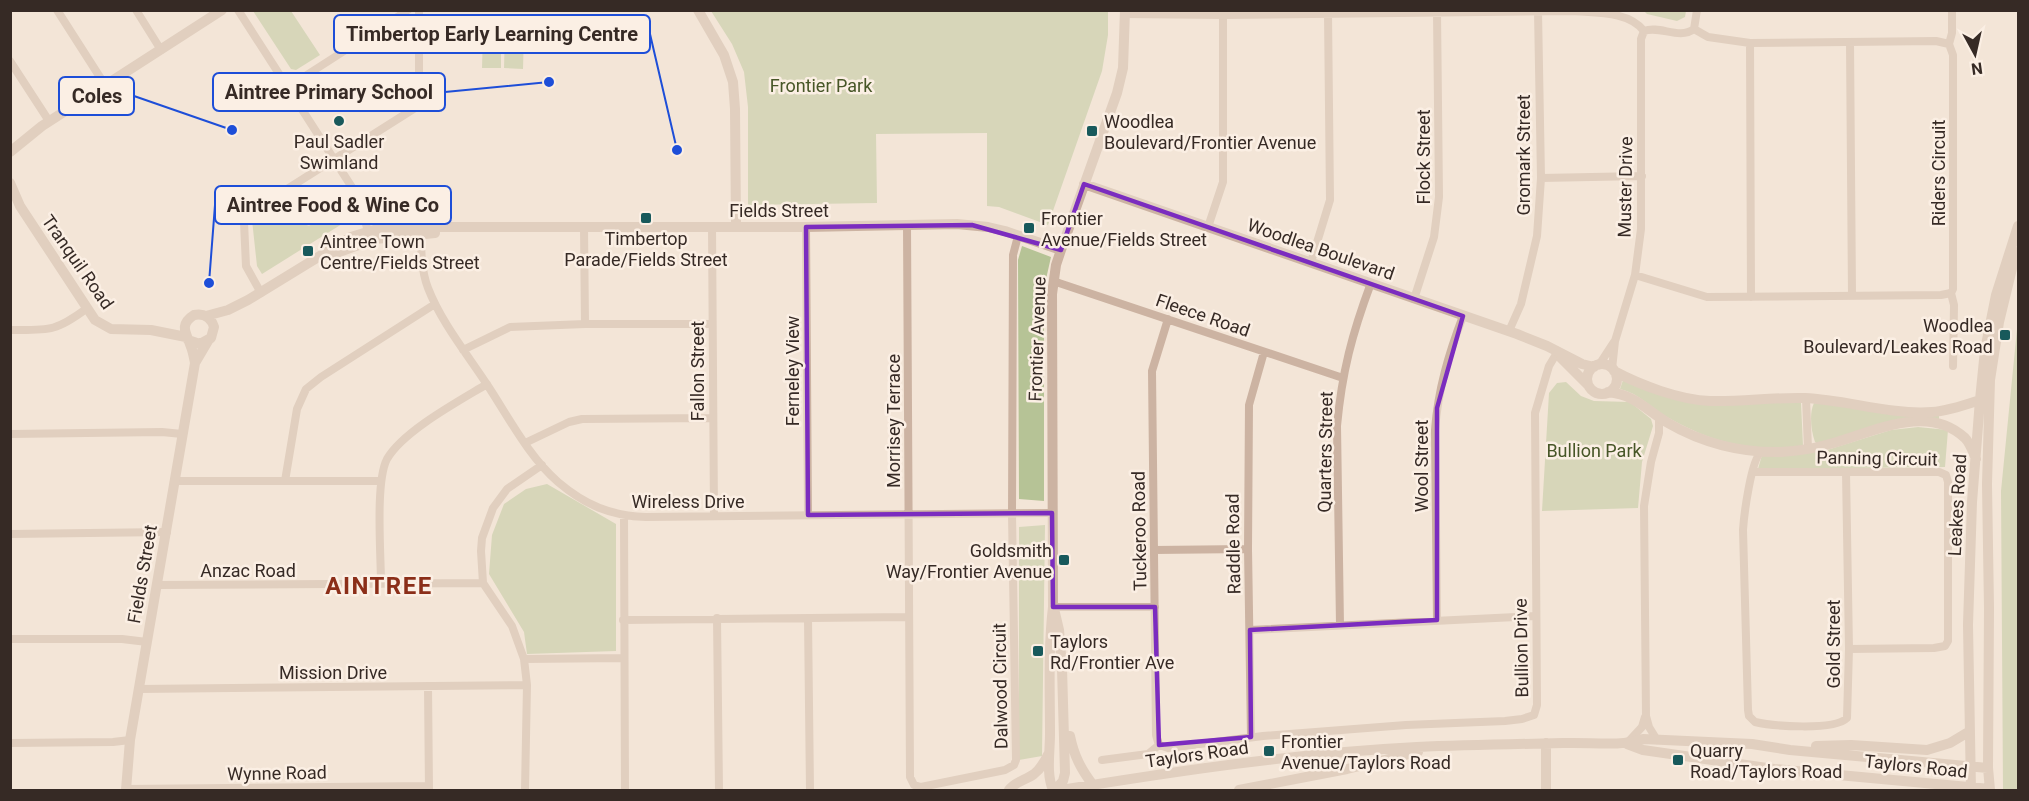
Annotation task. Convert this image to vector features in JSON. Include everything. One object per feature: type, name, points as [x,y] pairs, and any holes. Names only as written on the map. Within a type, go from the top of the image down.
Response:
[{"type":"street","points":[[57,10],[105,86]]},
{"type":"street","points":[[136,10],[161,50]]},
{"type":"street","points":[[10,139],[45,123],[222,10]]},
{"type":"street","points":[[238,10],[334,158],[361,204],[369,236]]},
{"type":"street","points":[[288,87],[408,10]]},
{"type":"street","points":[[261,293],[246,266],[244,222],[246,215],[415,108],[419,90],[419,10]]},
{"type":"street","points":[[698,10],[724,55],[733,82],[736,226]]},
{"type":"street","points":[[1694,29],[1697,10]]},
{"type":"street","name":"Riders Circuit","points":[[1952,10],[1952,33],[1949,44],[1953,55],[1954,284],[1951,292],[1954,305],[1953,366]]},
{"type":"street","points":[[1125,12],[1223,15],[1417,11],[1597,12],[1630,19],[1644,31],[1657,29],[1685,33],[1694,29]]},
{"type":"street","name":"Frontier Avenue","points":[[1053,607],[1059,630],[1065,773],[1063,781],[1054,790],[1050,783],[1050,633],[1053,607],[1051,301],[1053,281],[1061,250],[1117,93],[1123,68],[1125,12]]},
{"type":"street","name":"Flock Street","points":[[1414,298],[1434,237],[1439,197],[1437,12]]},
{"type":"street","name":"Gromark Street","points":[[1509,332],[1521,304],[1537,236],[1541,178],[1538,12]]},
{"type":"street","points":[[1311,262],[1330,200],[1328,13]]},
{"type":"street","points":[[1208,226],[1223,182],[1223,15]]},
{"type":"street","points":[[1694,29],[1708,37],[1750,43],[1936,41],[1949,44]]},
{"type":"street","name":"Muster Drive","points":[[1613,370],[1615,341],[1635,275],[1641,229],[1641,39],[1644,31]]},
{"type":"street","points":[[1850,42],[1852,296]]},
{"type":"street","points":[[1750,43],[1751,297]]},
{"type":"street","points":[[10,61],[45,123]]},
{"type":"street","points":[[10,152],[45,123]]},
{"type":"street","points":[[1541,178],[1642,176]]},
{"type":"street","name":"Tranquil Road","points":[[10,183],[20,206]]},
{"type":"street","name":"Woodlea Boulevard","points":[[1084,184],[1463,315],[1547,346],[1582,364],[1596,366]]},
{"type":"street","name":"Tranquil Road","points":[[10,193],[95,320],[105,327],[118,330],[152,330],[187,338]]},
{"type":"street","name":"Morrisey Terrace","points":[[907,225],[908,617]]},
{"type":"street","name":"Fields Street","points":[[206,316],[228,310],[303,268],[369,236],[421,230],[712,226],[980,226],[1061,250]]},
{"type":"street","name":"Fallon Street","points":[[712,226],[714,516]]},
{"type":"street","name":"Leakes Road","points":[[1971,789],[1968,625],[1980,400],[1985,350],[1996,295],[2019,226]]},
{"type":"street","points":[[584,227],[585,324]]},
{"type":"street","name":"Ferneley View","points":[[806,227],[808,515]]},
{"type":"street","name":"Wireless Drive","points":[[421,230],[423,269],[435,304],[463,350],[542,465],[558,482],[598,508],[624,516],[1052,513]]},
{"type":"street","points":[[1012,513],[1012,255],[1018,236]]},
{"type":"street","name":"Leakes Road","points":[[1990,790],[1987,483],[1990,380],[1999,322],[2019,243]]},
{"type":"street","points":[[1635,275],[1695,296],[1707,297],[1941,295],[1951,292]]},
{"type":"street","name":"Fleece Road","points":[[1053,281],[1342,378]]},
{"type":"street","name":"Quarters Street","points":[[1340,625],[1337,426],[1342,378],[1348,352],[1371,283]]},
{"type":"street","points":[[285,481],[297,409],[306,389],[435,304]]},
{"type":"street","points":[[10,330],[56,328],[86,309]]},
{"type":"street","name":"Fields Street","points":[[214,327],[228,310]]},
{"type":"street","points":[[194,315],[206,316],[212,321],[213,334],[208,341],[200,344],[187,338],[184,328],[186,322],[194,315]]},
{"type":"street","name":"Wool Street","points":[[1437,620],[1435,430],[1442,379],[1463,315]]},
{"type":"street","name":"Tuckeroo Road","points":[[1159,745],[1156,735],[1152,371],[1168,319]]},
{"type":"street","name":"Tranquil Road","points":[[152,330],[186,322]]},
{"type":"street","points":[[463,350],[510,327],[585,324],[712,324]]},
{"type":"street","name":"Fields Street","points":[[187,338],[195,363]]},
{"type":"street","name":"Fields Street","points":[[126,790],[130,740],[182,434],[195,363],[208,341]]},
{"type":"street","name":"Muster Drive","points":[[1596,366],[1615,341]]},
{"type":"street","name":"Raddle Road","points":[[1251,737],[1248,549],[1249,405],[1264,352]]},
{"type":"street","name":"Woodlea Boulevard","points":[[1557,353],[1590,388]]},
{"type":"street","name":"Bullion Drive","points":[[1159,745],[1168,748],[1251,737],[1406,725],[1505,721],[1534,715],[1537,705],[1535,413],[1549,366],[1557,353]]},
{"type":"street","points":[[1976,459],[1966,439],[1949,428],[1928,423],[1904,423],[1878,428],[1827,445],[1756,452],[1700,439],[1671,425],[1622,393],[1598,393],[1590,388],[1587,379],[1588,374],[1596,366],[1604,364],[1627,378],[1683,397],[1708,401],[1806,398],[1894,411],[1925,412],[1949,409],[1980,400]]},
{"type":"street","points":[[1608,392],[1617,381],[1613,370]]},
{"type":"street","points":[[381,584],[381,481],[387,459],[403,439],[487,384]]},
{"type":"street","points":[[1806,398],[1808,448]]},
{"type":"street","points":[[1949,409],[1953,417],[1949,428]]},
{"type":"street","points":[[1657,740],[1649,727],[1646,716],[1643,515],[1650,462],[1659,433],[1659,417]]},
{"type":"street","points":[[525,443],[569,422],[582,419],[713,418]]},
{"type":"street","points":[[1659,433],[1671,425]]},
{"type":"street","points":[[10,434],[162,432],[182,434]]},
{"type":"street","points":[[1754,468],[1756,452]]},
{"type":"street","points":[[525,790],[527,685],[524,659],[512,626],[483,583],[482,538],[493,508],[507,489],[542,465]]},
{"type":"street","name":"Panning Circuit","points":[[1754,468],[1846,472],[1939,472],[1946,475],[1948,482],[1948,641],[1945,646],[1934,648],[1849,649]]},
{"type":"street","name":"Gold Street","points":[[1754,468],[1744,513],[1743,530],[1748,710],[1752,721],[1761,724],[1819,726],[1844,722],[1849,713],[1846,472]]},
{"type":"street","points":[[175,481],[381,481]]},
{"type":"street","name":"Dalwood Circuit","points":[[908,617],[911,782],[921,787],[1010,769],[1014,765],[1017,754],[1012,513]]},
{"type":"street","points":[[624,516],[625,790]]},
{"type":"street","points":[[10,534],[167,532]]},
{"type":"street","points":[[1154,550],[1248,549]]},
{"type":"street","name":"Anzac Road","points":[[157,585],[483,583]]},
{"type":"street","points":[[1053,607],[1155,607]]},
{"type":"street","points":[[1250,630],[1536,616]]},
{"type":"street","points":[[623,620],[908,617]]},
{"type":"street","points":[[717,618],[719,790]]},
{"type":"street","points":[[808,618],[810,790]]},
{"type":"street","points":[[10,639],[122,639],[147,642]]},
{"type":"street","points":[[524,659],[624,658]]},
{"type":"street","name":"Mission Drive","points":[[139,689],[527,685]]},
{"type":"street","points":[[428,686],[428,788]]},
{"type":"street","points":[[1064,707],[1073,752],[1093,785]]},
{"type":"street","points":[[1627,744],[1642,727],[1646,716]]},
{"type":"street","points":[[1752,744],[1851,745],[1927,750],[1950,743],[1970,731]]},
{"type":"street","name":"Taylors Road","points":[[1061,790],[1260,761],[1382,749],[1546,743],[1627,744],[1643,739],[1752,744],[1790,750],[1988,768]]},
{"type":"street","points":[[10,743],[130,740]]},
{"type":"street","points":[[1546,743],[1546,790]]},
{"type":"street","name":"Taylors Road","points":[[1627,744],[1642,750],[1774,769],[1936,788],[1990,790]]},
{"type":"street","points":[[1102,760],[1148,754],[1159,745]]},
{"type":"street","name":"Taylors Road","points":[[1239,790],[1347,769],[1445,746]]},
{"type":"street","points":[[1009,790],[1042,767],[1050,752]]},
{"type":"street","name":"Wynne Road","points":[[126,790],[428,788]]},
{"type":"highlighted area","points":[[1084,184],[1463,316],[1437,408],[1437,620],[1250,630],[1251,737],[1159,745],[1155,607],[1053,607],[1052,513],[808,515],[806,227],[972,225],[1061,250]]},
{"type":"green space","points":[[253,11],[291,11],[320,55],[296,70],[291,69]]},
{"type":"green space","name":"Frontier Park","points":[[711,11],[1108,11],[1108,35],[1102,71],[1048,225],[999,207],[987,206],[987,133],[876,134],[877,203],[748,205],[748,107],[744,72],[732,44]]},
{"type":"green space","points":[[1644,11],[1686,11],[1685,17],[1677,21],[1647,14]]},
{"type":"green space","points":[[483,32],[501,32],[501,68],[482,68]]},
{"type":"green space","points":[[505,32],[524,32],[523,69],[504,68]]},
{"type":"green space","points":[[308,185],[322,208],[349,208],[350,219],[262,274],[257,266],[252,220]]},
{"type":"green space","points":[[1022,246],[1051,257],[1044,288],[1044,501],[1019,499],[1018,260]]},
{"type":"green space","points":[[2018,319],[2018,790],[2003,790],[2001,491]]},
{"type":"green space","points":[[1623,380],[1683,400],[1801,403],[1803,446],[1767,448],[1716,439],[1684,426],[1633,394],[1620,389]]},
{"type":"green space","name":"Bullion Park","points":[[1566,382],[1581,396],[1594,401],[1630,402],[1651,419],[1653,426],[1642,462],[1638,508],[1542,511],[1549,393],[1557,383]]},
{"type":"green space","points":[[1814,403],[1939,416],[1939,419],[1818,444],[1815,442],[1811,417]]},
{"type":"green space","points":[[1918,427],[1948,430],[1945,467],[1758,469],[1762,455],[1827,450],[1891,430]]},
{"type":"green space","points":[[547,484],[616,524],[616,651],[527,654],[524,632],[489,574],[492,535],[504,504],[526,489]]},
{"type":"green space","points":[[1045,525],[1042,756],[1019,760],[1019,527]]},
{"type":"shaded area","points":[[307,188],[324,214],[315,214],[315,222],[309,226],[301,223],[297,218],[288,219],[285,225],[277,222],[254,225],[254,220],[265,214],[267,217],[277,214],[283,205],[282,202],[289,197],[302,198]]},
{"type":"place","name":"Aintree Primary School","points":[[549,82]]},
{"type":"place","name":"Paul Sadler Swimland","points":[[339,121]]},
{"type":"place","name":"Coles","points":[[232,130]]},
{"type":"place","name":"Woodlea Boulevard/Frontier Avenue","points":[[1092,131]]},
{"type":"place","name":"Timbertop Early Learning Centre","points":[[677,150]]},
{"type":"place","name":"Timbertop Parade/Fields Street","points":[[646,218]]},
{"type":"place","name":"Frontier Avenue/Fields Street","points":[[1029,228]]},
{"type":"place","name":"Aintree Town Centre/Fields Street","points":[[308,251]]},
{"type":"place","name":"Aintree Food & Wine Co","points":[[209,283]]},
{"type":"place","name":"Woodlea Boulevard/Leakes Road","points":[[2005,335]]},
{"type":"place","name":"Goldsmith Way/Frontier Avenue","points":[[1064,560]]},
{"type":"place","name":"Taylors Rd/Frontier Ave","points":[[1038,651]]},
{"type":"place","name":"Frontier Avenue/Taylors Road","points":[[1269,751]]},
{"type":"place","name":"Quarry Road/Taylors Road","points":[[1678,760]]},
{"type":"district","name":"AINTREE","points":[[379,586]]}]
